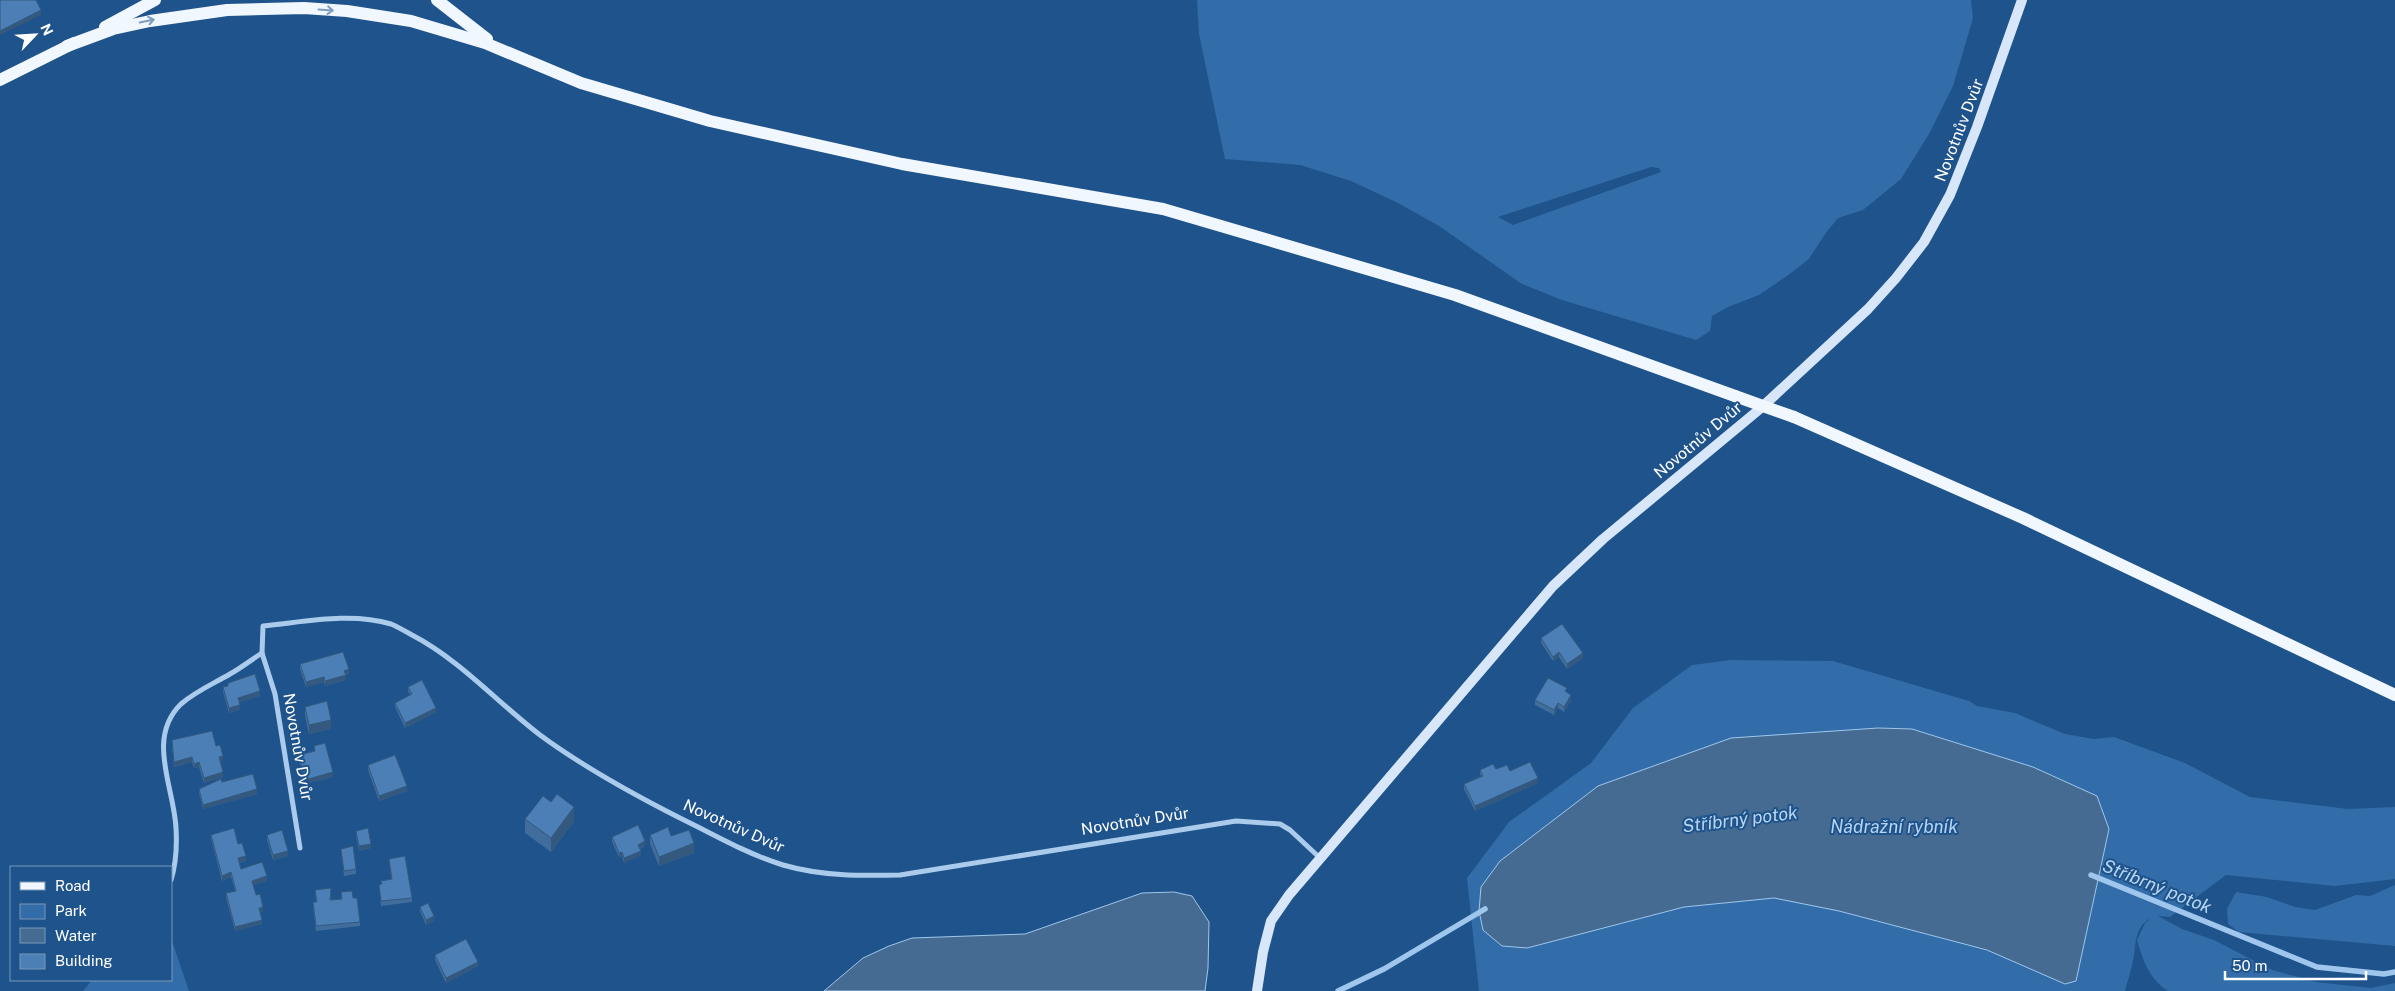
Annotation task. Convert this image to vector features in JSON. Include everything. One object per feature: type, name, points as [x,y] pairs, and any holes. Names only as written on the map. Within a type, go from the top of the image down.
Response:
[{"type":"main road","points":[[0,80],[155,0]]},
{"type":"main road","points":[[437,0],[467,25],[510,54]]},
{"type":"main road","points":[[67,46],[112,29],[188,14],[246,9],[304,8],[347,11],[411,21],[459,34],[581,84],[710,121],[902,164],[1163,209],[1455,295],[1794,417],[2023,518],[2395,695]]},
{"type":"street","name":"Novotnův Dvůr","points":[[1257,991],[1263,952],[1271,921],[1289,895],[1553,586],[1602,539],[1761,408],[1868,309],[1896,278],[1924,242],[1950,195],[1977,127],[2022,0]]},
{"type":"street","name":"Novotnův Dvůr","points":[[300,848],[275,694],[262,653],[263,626],[336,618],[373,620],[393,625],[432,646],[540,735],[657,807],[753,853],[783,865],[824,874],[856,876],[900,875],[1236,821],[1280,824],[1290,830],[1320,859]]},
{"type":"street","points":[[172,877],[175,869],[176,827],[162,748],[165,730],[180,705],[202,689],[230,674],[262,653]]},
{"type":"green space","points":[[1197,0],[1971,0],[1973,18],[1953,86],[1929,134],[1901,179],[1863,210],[1838,218],[1809,259],[1787,276],[1759,295],[1728,307],[1712,316],[1710,331],[1696,340],[1562,300],[1522,284],[1439,226],[1396,202],[1351,181],[1300,165],[1225,159],[1199,34]],"holes":[[[1651,167],[1659,168],[1661,172],[1513,225],[1498,217]]]},
{"type":"green space","points":[[1731,660],[1833,661],[1969,701],[1977,706],[2015,713],[2065,734],[2094,739],[2114,737],[2185,763],[2250,797],[2348,809],[2395,807],[2395,879],[2335,886],[2226,875],[2170,917],[2158,916],[2182,929],[2214,940],[2272,970],[2316,982],[2371,988],[2395,983],[2395,991],[2168,991],[2151,975],[2144,962],[2137,940],[2145,923],[2151,918],[2142,925],[2138,934],[2125,991],[1479,991],[1467,878],[1509,822],[1591,763],[1633,708],[1692,665]],"holes":[[[1878,728],[1912,729],[1970,749],[2109,829],[2076,980],[2065,984],[1987,950],[1839,911],[1774,898],[1684,907],[1527,948],[1822,732]]]},
{"type":"green space","points":[[2395,885],[2395,946],[2239,932],[2228,924],[2227,909],[2236,892],[2267,897],[2295,907],[2315,910],[2356,895],[2370,896]]},
{"type":"green space","points":[[172,941],[189,991],[83,991],[91,981],[172,981]]},
{"type":"water","name":"Nádražní rybník","points":[[1878,728],[1912,729],[2033,767],[2097,796],[2109,829],[2076,981],[2065,984],[1987,950],[1839,911],[1774,898],[1684,907],[1527,948],[1502,946],[1483,930],[1479,911],[1481,887],[1500,861],[1598,786],[1731,738]]},
{"type":"water","points":[[1174,892],[1192,896],[1209,922],[1208,968],[1205,991],[824,991],[863,958],[912,938],[1025,934],[1142,893]]},
{"type":"building","points":[[0,0],[36,0],[41,10],[0,31]]},
{"type":"building","points":[[1562,624],[1583,653],[1567,664],[1559,652],[1553,657],[1541,638]]},
{"type":"building","points":[[343,652],[349,669],[344,671],[346,675],[325,681],[324,677],[306,682],[300,664]]},
{"type":"building","points":[[255,674],[260,691],[238,698],[240,705],[229,708],[223,687],[228,686],[228,683]]},
{"type":"building","points":[[1548,678],[1567,688],[1565,691],[1571,695],[1564,707],[1558,703],[1554,710],[1535,700]]},
{"type":"building","points":[[422,680],[436,708],[405,723],[395,703],[412,694],[408,687]]},
{"type":"building","points":[[327,701],[331,720],[309,725],[305,707]]},
{"type":"building","points":[[212,731],[216,746],[220,745],[223,756],[219,757],[223,772],[204,778],[199,762],[194,764],[192,757],[174,762],[172,740]]},
{"type":"building","points":[[325,743],[333,772],[305,780],[299,755],[315,751],[314,746]]},
{"type":"building","points":[[395,755],[407,786],[379,796],[368,765]]},
{"type":"building","points":[[1530,762],[1538,778],[1475,806],[1464,784],[1483,776],[1480,770],[1493,764],[1496,769],[1507,765],[1510,771]]},
{"type":"building","points":[[253,774],[257,789],[203,805],[199,789],[221,779],[222,782]]},
{"type":"building","points":[[557,794],[574,807],[551,838],[525,819],[543,796],[551,802]]},
{"type":"building","points":[[638,825],[645,841],[638,845],[641,851],[624,858],[622,852],[619,853],[612,837]]},
{"type":"building","points":[[668,827],[671,836],[689,830],[694,843],[659,857],[650,835]]},
{"type":"building","points":[[234,828],[238,844],[242,843],[246,856],[238,858],[241,869],[262,862],[267,876],[252,881],[256,895],[260,894],[263,907],[259,908],[262,920],[235,927],[226,893],[236,891],[231,872],[222,876],[211,835]]},
{"type":"building","points":[[368,828],[371,844],[359,846],[356,831]]},
{"type":"building","points":[[282,830],[288,851],[273,855],[267,835]]},
{"type":"building","points":[[353,846],[356,869],[344,871],[341,849]]},
{"type":"building","points":[[405,856],[412,898],[381,901],[379,885],[382,884],[381,881],[392,879],[389,859]]},
{"type":"building","points":[[331,888],[330,900],[342,899],[341,892],[352,891],[353,898],[357,898],[360,922],[316,926],[313,902],[317,902],[315,890]]},
{"type":"building","points":[[428,903],[434,916],[426,920],[420,907]]},
{"type":"building","points":[[466,939],[478,962],[446,978],[435,955]]},
{"type":"waterway","name":"Stříbrný potok","points":[[2091,875],[2317,967],[2384,974],[2395,972]]},
{"type":"waterway","name":"Stříbrný potok","points":[[1338,991],[1384,969],[1485,909]]}]
